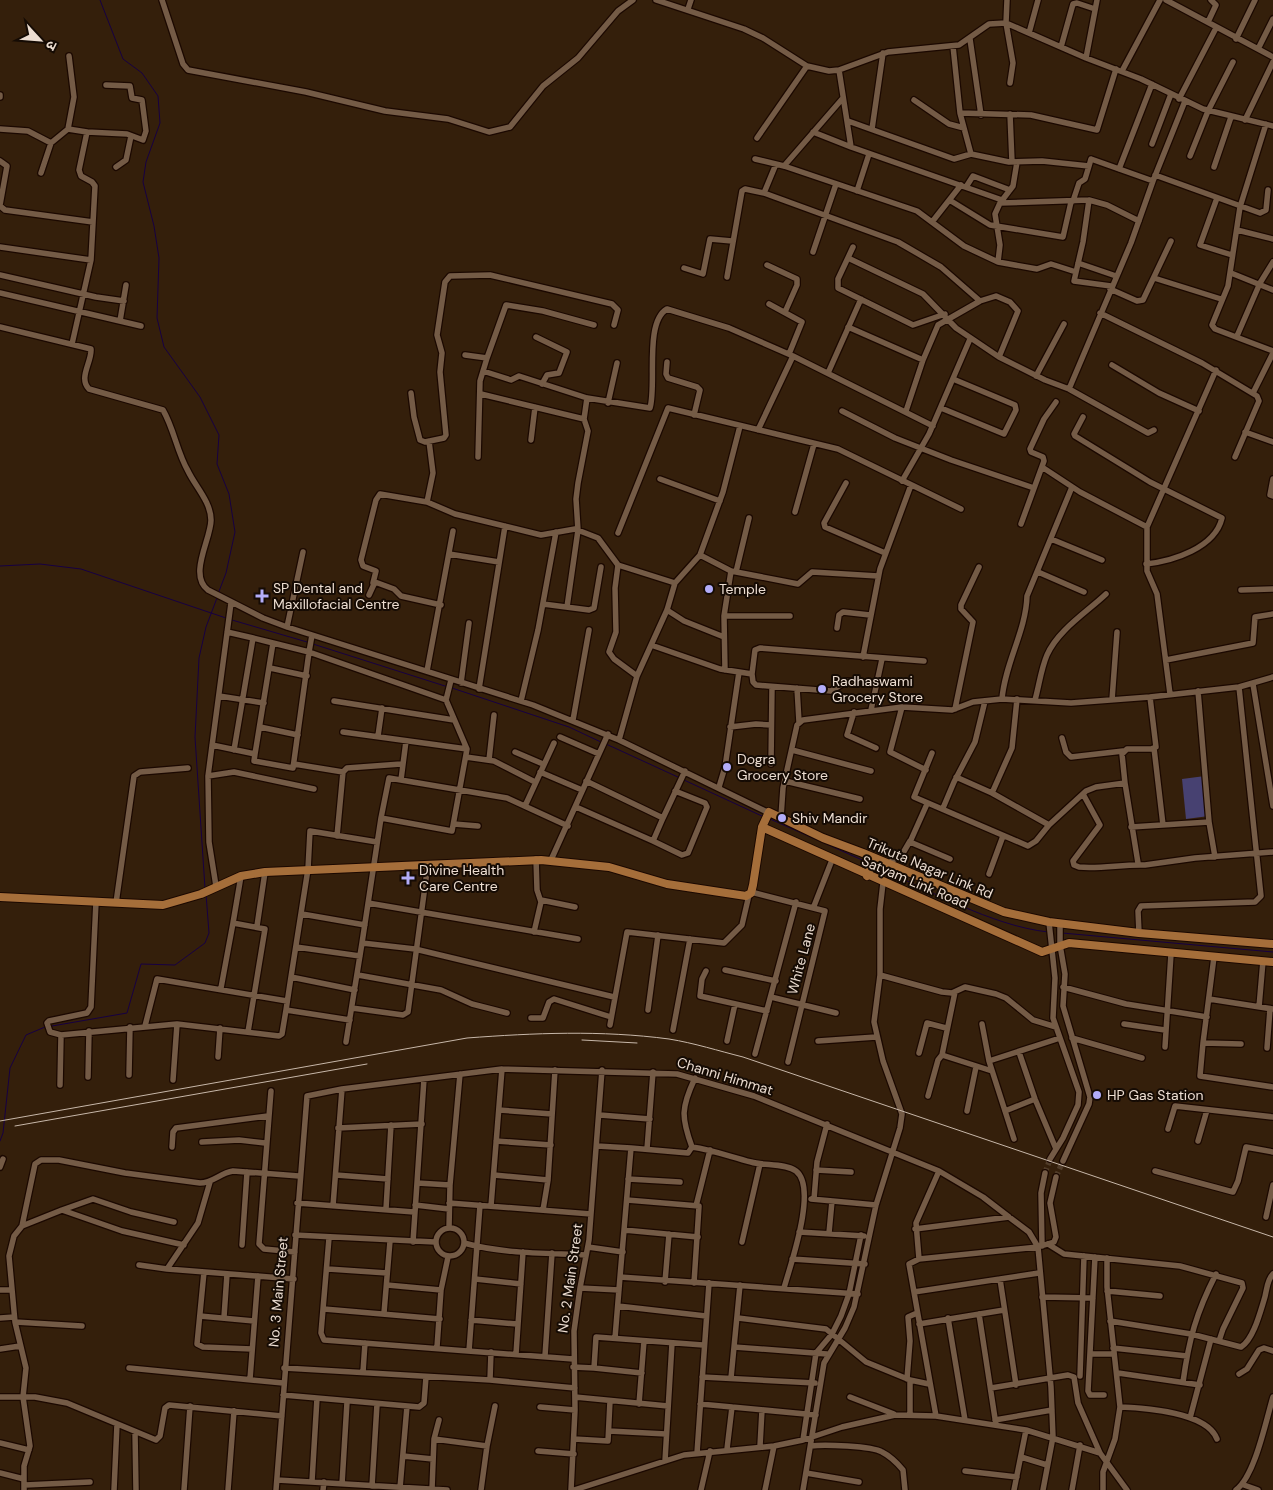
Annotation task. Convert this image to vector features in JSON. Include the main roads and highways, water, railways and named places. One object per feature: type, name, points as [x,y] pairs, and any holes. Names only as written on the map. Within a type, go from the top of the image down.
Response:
[{"type":"main road","name":"Trikuta Nagar Link Rd","points":[[762,825],[767,813],[781,817],[822,838],[874,860],[888,863],[1049,929],[1139,933],[1273,944]]},
{"type":"main road","name":"Satyam Link Road","points":[[762,825],[832,860],[868,874],[883,883],[1042,952],[1060,945],[1079,943],[1171,954],[1273,962]]},
{"type":"main road","points":[[0,897],[163,905],[201,894],[241,876],[265,872],[536,859],[617,868],[666,884],[733,895],[750,893],[762,825]]},
{"type":"main road","points":[[868,874],[874,860]]},
{"type":"waterway","points":[[100,0],[123,59],[142,73],[158,96],[160,123],[146,162],[143,182],[154,226],[159,258],[157,318],[164,347],[200,397],[219,435],[217,464],[229,494],[235,532],[226,573],[218,594]]},
{"type":"waterway","points":[[0,566],[40,564],[81,569],[226,618]]},
{"type":"waterway","points":[[205,888],[195,737],[199,658],[206,627],[217,598]]},
{"type":"waterway","points":[[232,620],[307,642]]},
{"type":"waterway","points":[[313,644],[448,687]]},
{"type":"waterway","points":[[452,688],[569,727],[603,743]]},
{"type":"waterway","points":[[606,744],[680,778]]},
{"type":"waterway","points":[[684,780],[764,817]]},
{"type":"waterway","points":[[770,819],[869,863]]},
{"type":"waterway","points":[[875,866],[982,915],[1048,932]]},
{"type":"waterway","points":[[52,1026],[127,1013],[141,964],[175,965],[205,943],[209,933],[206,894]]},
{"type":"waterway","points":[[1062,933],[1273,952]]},
{"type":"waterway","points":[[0,1141],[3,1133],[10,1068],[26,1035],[45,1027]]},
{"type":"tunnel","points":[[1045,1173],[1050,1159]]},
{"type":"tunnel","points":[[1056,1177],[1063,1161]]},
{"type":"railway","points":[[0,1121],[467,1038],[568,1033],[644,1036],[669,1039],[743,1057],[1273,1237]]},
{"type":"railway","points":[[582,1040],[637,1043]]},
{"type":"railway","points":[[15,1126],[367,1064]]},
{"type":"place","name":"Temple","points":[[709,589]]},
{"type":"place","name":"SP Dental and Maxillofacial Centre","points":[[262,596]]},
{"type":"place","name":"Radhaswami Grocery Store","points":[[822,689]]},
{"type":"place","name":"Dogra Grocery Store","points":[[727,767]]},
{"type":"place","name":"Shiv Mandir","points":[[782,818]]},
{"type":"place","name":"Divine Health Care Centre","points":[[408,878]]},
{"type":"place","name":"HP Gas Station","points":[[1097,1095]]}]
